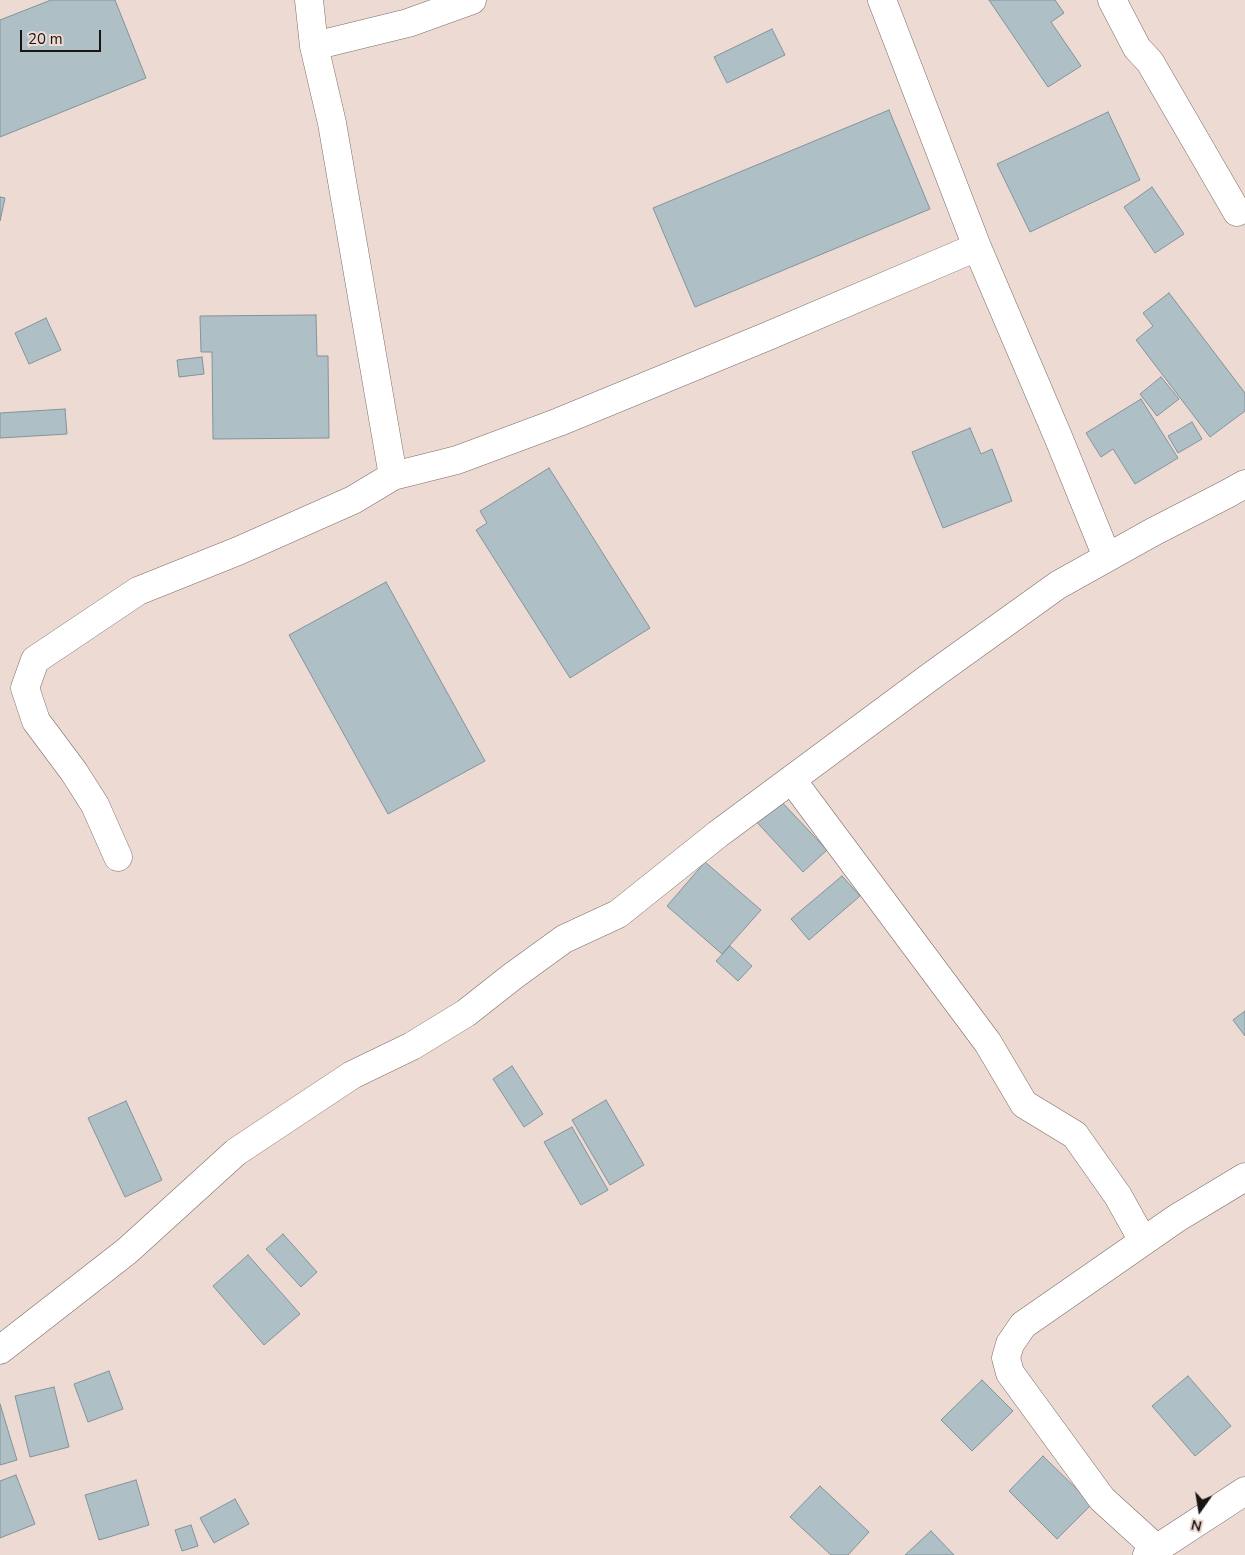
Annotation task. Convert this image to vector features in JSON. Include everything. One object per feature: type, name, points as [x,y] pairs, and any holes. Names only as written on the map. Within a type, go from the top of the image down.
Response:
[{"type":"street","points":[[309,0],[314,46],[332,124],[393,476]]},
{"type":"street","points":[[314,46],[408,23],[472,0]]},
{"type":"street","points":[[882,0],[977,247],[1107,557]]},
{"type":"street","points":[[1112,0],[1137,48],[1150,62],[1238,212]]},
{"type":"street","points":[[118,857],[95,805],[74,772],[36,721],[25,688],[35,660],[138,591],[238,551],[353,500],[393,476],[457,460],[558,422],[768,336],[977,247]]},
{"type":"street","points":[[0,1350],[127,1251],[236,1152],[352,1075],[412,1046],[466,1013],[564,939],[618,914],[718,834],[1058,585],[1245,484]]},
{"type":"street","points":[[792,780],[988,1043],[1024,1104],[1075,1135],[1118,1196],[1143,1242]]},
{"type":"street","points":[[1245,1176],[1177,1218],[1023,1325],[1010,1344],[1006,1358],[1010,1373],[1102,1499],[1152,1552],[1245,1491]]},
{"type":"building","points":[[51,0],[115,0],[146,78],[0,137],[0,20]]},
{"type":"building","points":[[989,0],[1055,0],[1064,13],[1051,22],[1081,66],[1048,87]]},
{"type":"building","points":[[772,29],[785,55],[727,83],[714,57]]},
{"type":"building","points":[[889,110],[930,209],[695,307],[653,208]]},
{"type":"building","points":[[1108,112],[1140,180],[1030,232],[997,164]]},
{"type":"building","points":[[1152,187],[1184,234],[1155,253],[1124,207]]},
{"type":"building","points":[[0,197],[5,198],[0,221]]},
{"type":"building","points":[[1169,293],[1245,393],[1245,411],[1210,437],[1136,340],[1153,326],[1143,313]]},
{"type":"building","points":[[316,315],[317,356],[328,356],[329,438],[213,439],[212,352],[201,352],[200,316]]},
{"type":"building","points":[[46,318],[61,350],[29,364],[15,333]]},
{"type":"building","points":[[202,357],[204,374],[179,377],[177,360]]},
{"type":"building","points":[[1161,377],[1179,399],[1157,416],[1140,394]]},
{"type":"building","points":[[1141,399],[1178,458],[1135,484],[1113,449],[1101,457],[1086,433]]},
{"type":"building","points":[[65,409],[67,434],[0,438],[0,413]]},
{"type":"building","points":[[1192,422],[1202,439],[1178,453],[1168,436]]},
{"type":"building","points":[[970,428],[981,454],[992,449],[1012,501],[943,528],[912,452]]},
{"type":"building","points":[[549,468],[650,628],[570,678],[476,530],[487,523],[480,511]]},
{"type":"building","points":[[386,582],[485,761],[388,814],[289,635]]},
{"type":"building","points":[[777,797],[827,850],[803,872],[753,818]]},
{"type":"building","points":[[705,862],[761,910],[722,954],[667,906]]},
{"type":"building","points":[[842,876],[860,896],[809,940],[791,919]]},
{"type":"building","points":[[730,946],[752,966],[738,981],[716,961]]},
{"type":"building","points":[[1245,1011],[1245,1036],[1233,1020]]},
{"type":"building","points":[[512,1066],[543,1114],[524,1127],[493,1079]]},
{"type":"building","points":[[606,1100],[644,1165],[610,1185],[572,1120]]},
{"type":"building","points":[[126,1101],[162,1180],[125,1197],[88,1118]]},
{"type":"building","points":[[572,1127],[608,1190],[581,1205],[544,1142]]},
{"type":"building","points":[[283,1234],[317,1272],[301,1287],[266,1249]]},
{"type":"building","points":[[248,1255],[300,1314],[264,1345],[213,1286]]},
{"type":"building","points":[[109,1371],[123,1409],[88,1422],[74,1384]]},
{"type":"building","points":[[1188,1376],[1231,1426],[1195,1456],[1152,1406]]},
{"type":"building","points":[[982,1380],[1013,1411],[972,1451],[941,1420]]},
{"type":"building","points":[[54,1387],[69,1447],[30,1457],[15,1396]]},
{"type":"building","points":[[0,1404],[17,1460],[0,1465]]},
{"type":"building","points":[[1043,1456],[1092,1504],[1057,1539],[1009,1491]]},
{"type":"building","points":[[16,1475],[35,1524],[0,1538],[0,1481]]},
{"type":"building","points":[[136,1480],[149,1525],[99,1540],[85,1495]]},
{"type":"building","points":[[820,1486],[869,1532],[848,1555],[831,1555],[790,1517]]},
{"type":"building","points":[[235,1499],[249,1524],[214,1543],[200,1518]]},
{"type":"building","points":[[191,1525],[198,1546],[182,1551],[175,1530]]},
{"type":"building","points":[[931,1531],[954,1555],[905,1555]]}]
